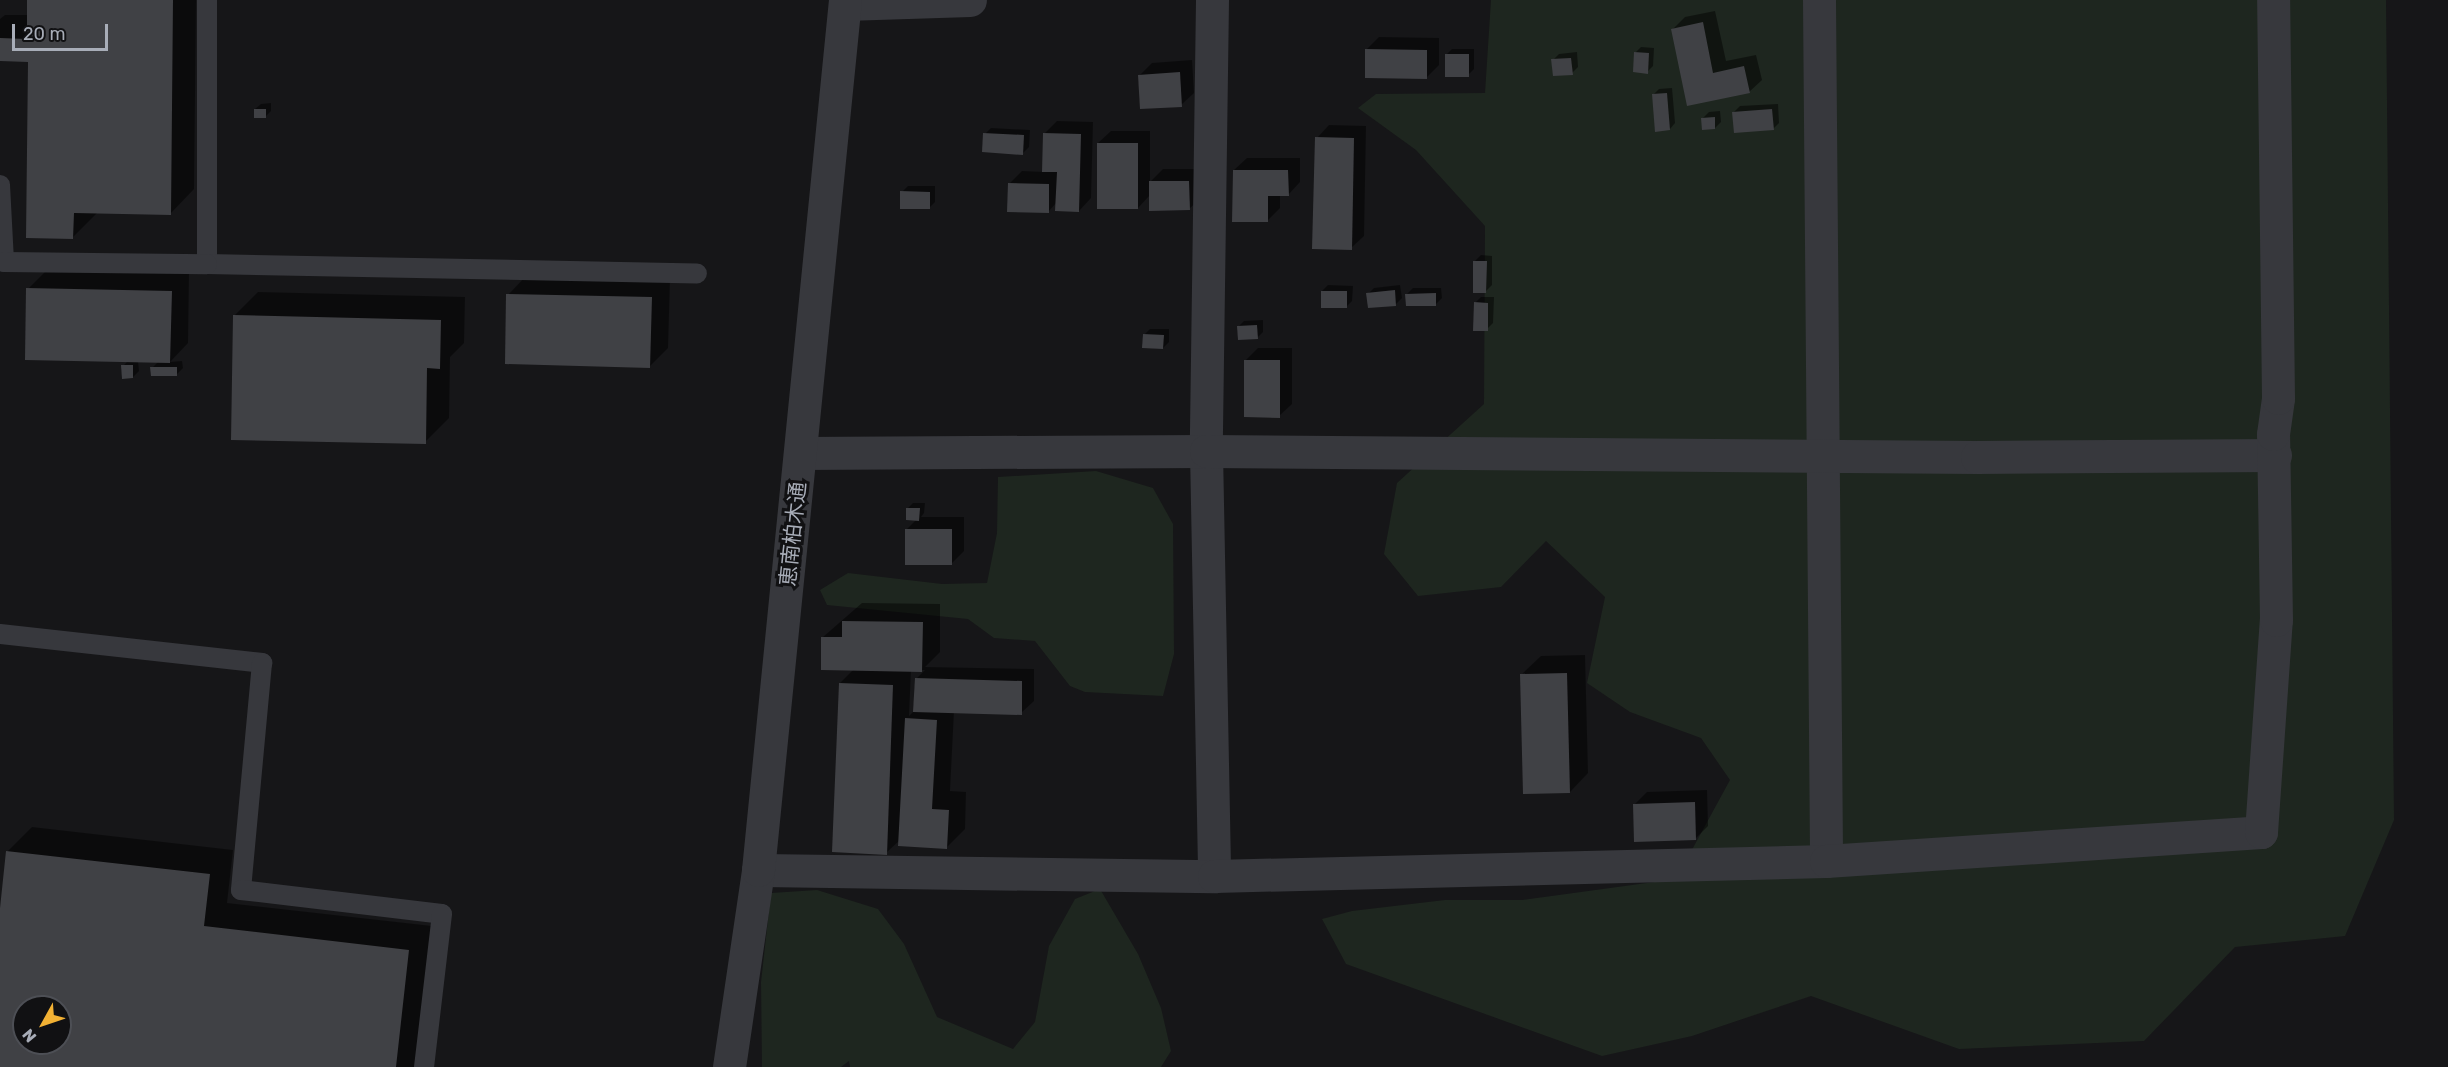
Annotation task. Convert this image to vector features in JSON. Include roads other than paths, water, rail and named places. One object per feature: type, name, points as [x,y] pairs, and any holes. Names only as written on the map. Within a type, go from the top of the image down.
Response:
[{"type":"street","points":[[845,2],[970,0]]},
{"type":"street","points":[[1212,0],[1206,451],[1214,876]]},
{"type":"street","points":[[1819,0],[1826,861]]},
{"type":"street","points":[[758,870],[1214,876],[1826,861],[2261,832],[2276,620],[2273,434],[2278,398],[2273,0]]},
{"type":"street","name":"恵南柏木通","points":[[729,1067],[758,870],[845,2]]},
{"type":"street","points":[[801,453],[1206,451],[1977,457],[2275,455]]},
{"type":"lane","points":[[207,0],[207,264]]},
{"type":"lane","points":[[0,185],[4,262],[697,273]]},
{"type":"lane","points":[[0,634],[262,663],[241,890],[442,914],[424,1067]]}]
